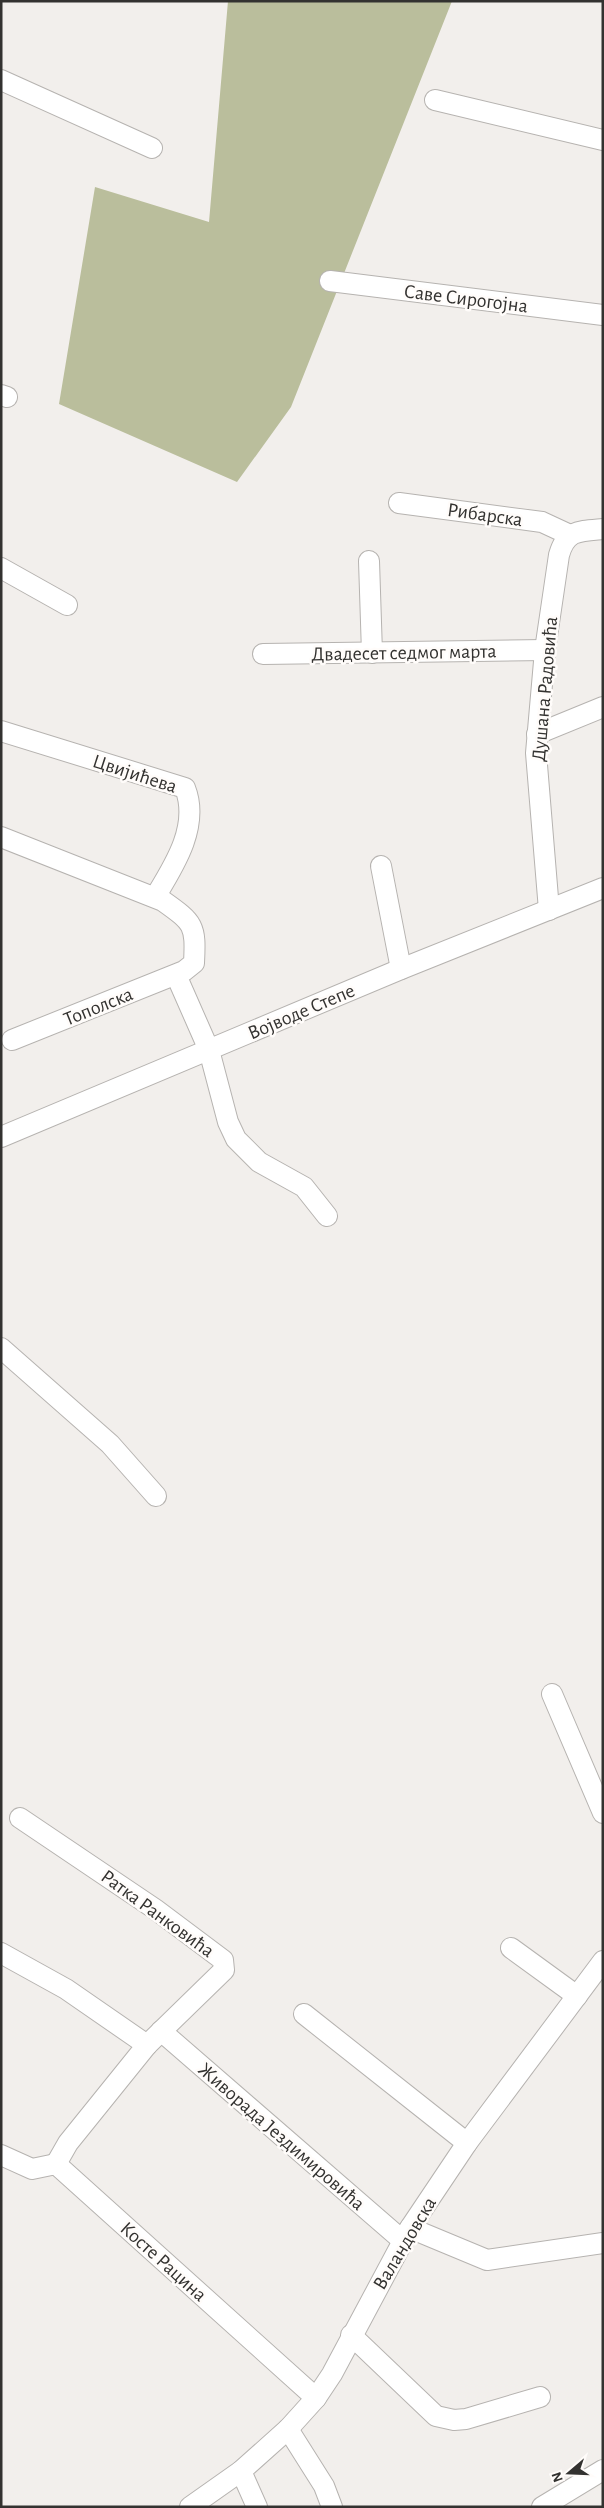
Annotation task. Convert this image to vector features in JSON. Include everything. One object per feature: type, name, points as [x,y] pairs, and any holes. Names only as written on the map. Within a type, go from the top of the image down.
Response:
[{"type":"street","points":[[1,80],[152,148]]},
{"type":"street","points":[[434,100],[603,140]]},
{"type":"street","name":"Саве Сирогојна","points":[[330,280],[603,314]]},
{"type":"street","name":"Рибарска","points":[[399,503],[542,522],[570,534]]},
{"type":"street","points":[[570,534],[603,529]]},
{"type":"street","name":"Душана Радовића","points":[[549,910],[536,753],[537,734],[545,650],[559,555],[564,540],[570,534]]},
{"type":"street","points":[[368,561],[372,653]]},
{"type":"street","points":[[1,568],[68,605]]},
{"type":"street","name":"Двадесет седмог марта","points":[[263,654],[545,650]]},
{"type":"street","points":[[537,734],[603,706]]},
{"type":"street","name":"Цвијићева","points":[[2,734],[185,788],[189,799],[189,820],[178,861],[155,897]]},
{"type":"street","points":[[1,837],[155,897],[177,911],[191,924],[195,935],[194,963],[180,973],[208,1050],[228,1122],[236,1138],[260,1162],[304,1187],[327,1216]]},
{"type":"street","points":[[380,866],[401,969]]},
{"type":"street","name":"Војводе Степе","points":[[1,1137],[401,969],[603,888]]},
{"type":"street","name":"Тополска","points":[[12,1040],[180,973]]},
{"type":"street","points":[[1,1348],[110,1444],[156,1496]]},
{"type":"street","points":[[552,1694],[603,1814]]},
{"type":"street","name":"Ратка Ранковића","points":[[20,1818],[155,1909],[223,1960],[224,1970],[147,2045],[68,2143],[56,2164]]},
{"type":"street","points":[[511,1948],[577,1996]]},
{"type":"street","points":[[1,1953],[66,1989],[147,2045]]},
{"type":"street","name":"Валандовска","points":[[190,2507],[241,2471],[288,2429],[316,2398],[332,2374],[406,2234],[467,2143],[603,1960]]},
{"type":"street","points":[[304,2014],[467,2143]]},
{"type":"street","name":"Живорада Јездимировића","points":[[162,2031],[406,2234],[486,2260],[603,2243]]},
{"type":"street","points":[[1,2154],[32,2170],[56,2164]]},
{"type":"street","name":"Косте Рацина","points":[[56,2164],[316,2398]]},
{"type":"street","points":[[351,2335],[436,2416],[454,2420],[466,2419],[540,2397]]},
{"type":"street","points":[[288,2429],[324,2486],[332,2507]]},
{"type":"street","points":[[542,2507],[603,2470]]},
{"type":"street","points":[[241,2471],[257,2507]]},
{"type":"green space","points":[[228,1],[452,1],[291,407],[237,482],[59,404],[95,187],[209,222]]}]
